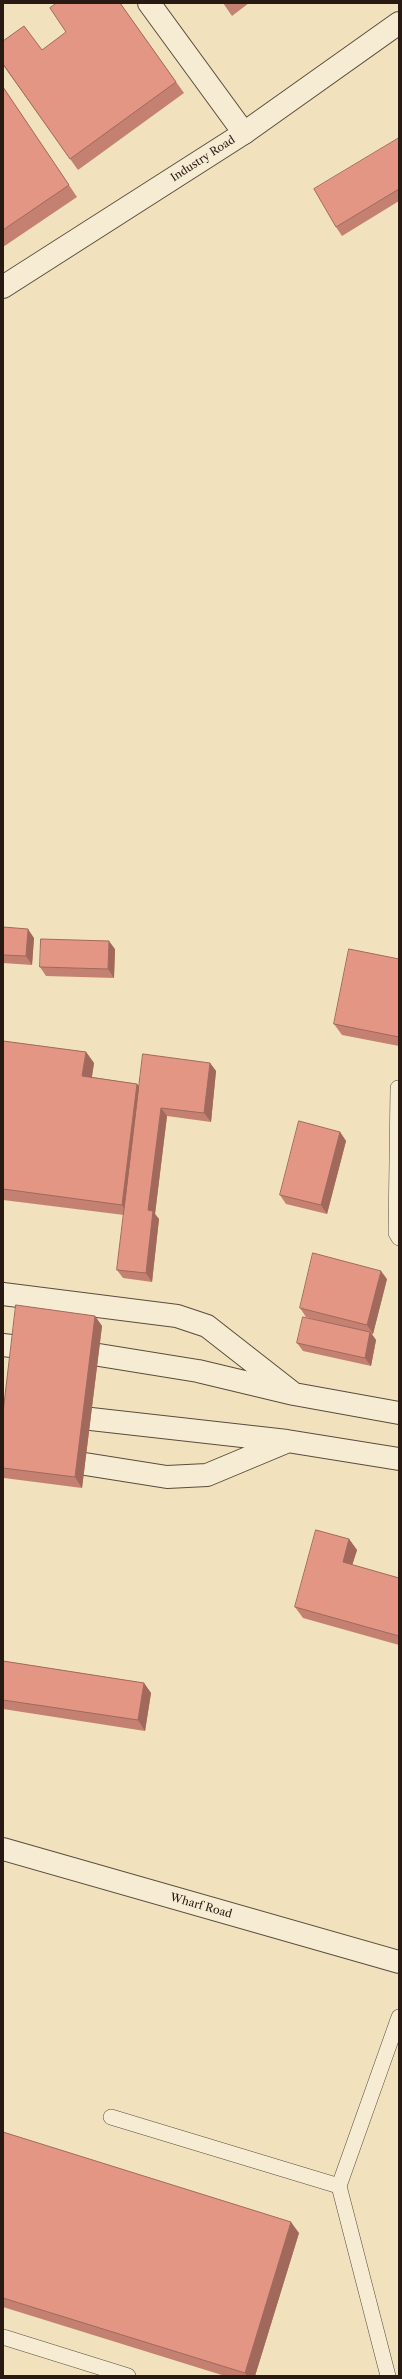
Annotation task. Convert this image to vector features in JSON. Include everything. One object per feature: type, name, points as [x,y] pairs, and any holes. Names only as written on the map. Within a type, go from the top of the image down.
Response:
[{"type":"street","points":[[149,3],[244,133]]},
{"type":"street","name":"Industry Road","points":[[3,287],[244,133],[399,23]]},
{"type":"street","points":[[3,1294],[177,1316],[207,1326],[294,1394]]},
{"type":"street","points":[[99,1355],[198,1371],[294,1394],[399,1413]]},
{"type":"street","points":[[91,1419],[287,1441],[399,1459]]},
{"type":"street","points":[[85,1464],[167,1477],[208,1475],[287,1441]]},
{"type":"street","name":"Wharf Road","points":[[3,1849],[399,1962]]},
{"type":"lane","points":[[398,1088],[396,1233],[399,1238]]},
{"type":"lane","points":[[388,2376],[339,2186],[399,2017]]},
{"type":"lane","points":[[111,2117],[339,2186]]},
{"type":"lane","points":[[3,2337],[128,2376]]},
{"type":"building","points":[[57,3],[120,3],[176,82],[70,159],[3,64],[3,41],[24,26],[42,50],[66,32],[50,8]]},
{"type":"building","points":[[3,87],[69,185],[3,230]]},
{"type":"building","points":[[399,138],[399,189],[336,227],[314,189]]},
{"type":"building","points":[[3,927],[28,929],[26,956],[3,955]]},
{"type":"building","points":[[41,939],[109,941],[108,969],[40,967]]},
{"type":"building","points":[[349,949],[399,959],[399,1037],[334,1024]]},
{"type":"building","points":[[3,1041],[86,1052],[82,1076],[137,1084],[122,1205],[3,1189]]},
{"type":"building","points":[[143,1054],[210,1063],[204,1113],[161,1108],[148,1210],[153,1211],[146,1273],[117,1270]]},
{"type":"building","points":[[299,1121],[340,1132],[321,1205],[280,1195]]},
{"type":"building","points":[[313,1253],[381,1271],[367,1325],[300,1308]]},
{"type":"building","points":[[16,1305],[95,1316],[75,1477],[3,1468],[3,1413]]},
{"type":"building","points":[[303,1317],[370,1332],[365,1358],[297,1343]]},
{"type":"building","points":[[316,1530],[349,1539],[343,1562],[399,1578],[399,1636],[295,1607]]},
{"type":"building","points":[[3,1661],[144,1683],[138,1720],[3,1700]]},
{"type":"building","points":[[3,2132],[291,2222],[245,2373],[3,2298]]}]
